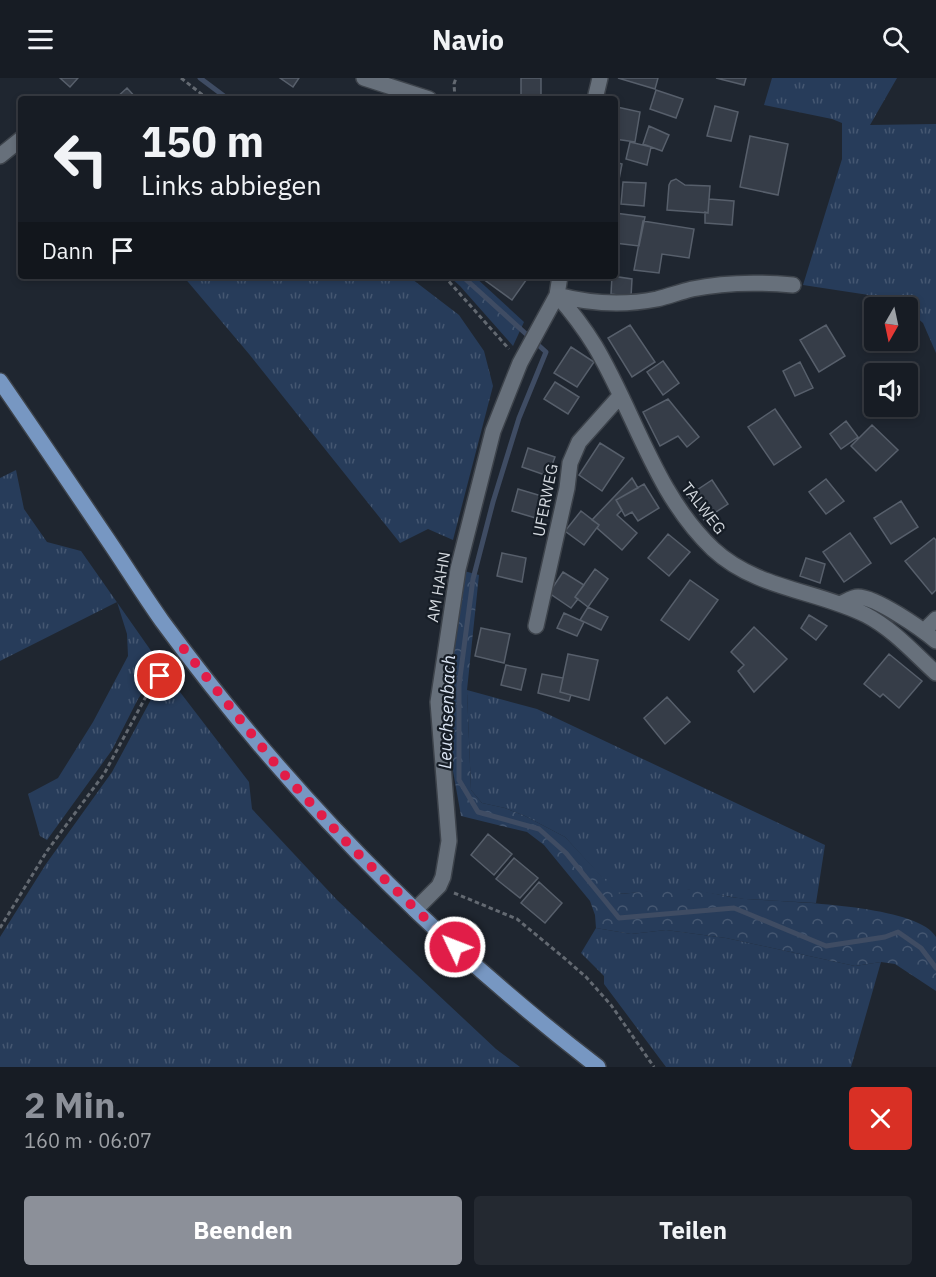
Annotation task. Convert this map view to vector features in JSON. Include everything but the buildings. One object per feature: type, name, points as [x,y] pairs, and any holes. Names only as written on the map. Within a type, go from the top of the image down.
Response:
[{"type":"main road","points":[[0,381],[161,620],[281,771],[351,847],[415,909],[532,1014],[598,1067]]},
{"type":"street","points":[[364,78],[420,96]]},
{"type":"street","points":[[596,96],[600,78]]},
{"type":"street","points":[[0,156],[18,141]]},
{"type":"street","name":"AM HAHN","points":[[439,886],[443,877],[449,841],[438,702],[458,569],[494,431],[523,357],[557,295],[560,279]]},
{"type":"street","points":[[557,295],[583,302],[619,304],[728,284],[763,282],[793,285]]},
{"type":"street","name":"TALWEG","points":[[557,295],[595,346],[673,501],[697,534],[725,560],[762,580],[840,604],[884,626],[936,673]]},
{"type":"street","name":"UFERWEG","points":[[536,626],[567,488],[570,463],[579,442],[620,396]]},
{"type":"street","points":[[840,604],[857,597],[866,599],[898,614],[930,636],[936,619]]},
{"type":"street","points":[[415,909],[439,886]]},
{"type":"path","points":[[181,78],[204,96]]},
{"type":"path","points":[[455,96],[456,78]]},
{"type":"path","points":[[447,279],[523,357]]},
{"type":"path","points":[[0,928],[47,851],[104,774],[150,688],[184,649]]},
{"type":"path","points":[[439,886],[517,919],[563,957],[586,977],[611,1005],[654,1067]]},
{"type":"green space","points":[[772,78],[897,78],[870,125],[936,124],[936,353],[923,323],[918,319],[918,297],[882,297],[803,285],[842,159],[842,123],[764,105]]},
{"type":"green space","points":[[186,279],[412,279],[459,315],[484,351],[493,386],[453,540],[428,529],[400,543],[249,354]]},
{"type":"green space","points":[[452,279],[477,279],[524,322],[513,346]]},
{"type":"green space","points":[[16,470],[24,509],[47,542],[81,551],[117,602],[0,661],[0,478]]},
{"type":"green space","points":[[464,571],[479,575],[467,690],[471,790],[482,803],[505,808],[525,816],[565,837],[618,894],[687,889],[746,899],[878,911],[924,926],[936,937],[936,991],[895,964],[881,962],[855,966],[726,938],[666,930],[631,934],[596,928],[595,915],[590,901],[544,845],[527,832],[461,816],[448,743],[450,687],[457,611]]},
{"type":"green space","points":[[117,603],[161,665],[138,699],[112,750],[47,840],[40,836],[28,794],[58,778],[93,722],[128,656],[127,634]]},
{"type":"green space","points":[[170,679],[249,782],[252,809],[337,900],[496,1049],[520,1067],[0,1067],[0,937],[46,864],[112,772],[155,692],[165,680]]},
{"type":"green space","points":[[467,690],[537,709],[825,845],[816,903],[744,899],[685,889],[617,894],[565,837],[525,816],[505,808],[482,803],[471,790]]},
{"type":"green space","points":[[596,928],[631,934],[666,930],[726,938],[855,966],[881,962],[851,1067],[666,1067],[604,984],[604,976],[581,953]]},
{"type":"waterway","name":"Leuchsenbach","points":[[200,78],[224,96]]},
{"type":"waterway","name":"Leuchsenbach","points":[[465,279],[546,352],[519,418],[493,502],[473,579],[459,685],[459,780],[478,812],[539,829],[566,853],[619,918],[734,908],[826,946],[885,937],[898,932],[921,948],[936,968]]},
{"type":"route","points":[[160,676],[184,649],[281,771],[351,847],[455,947]]}]
